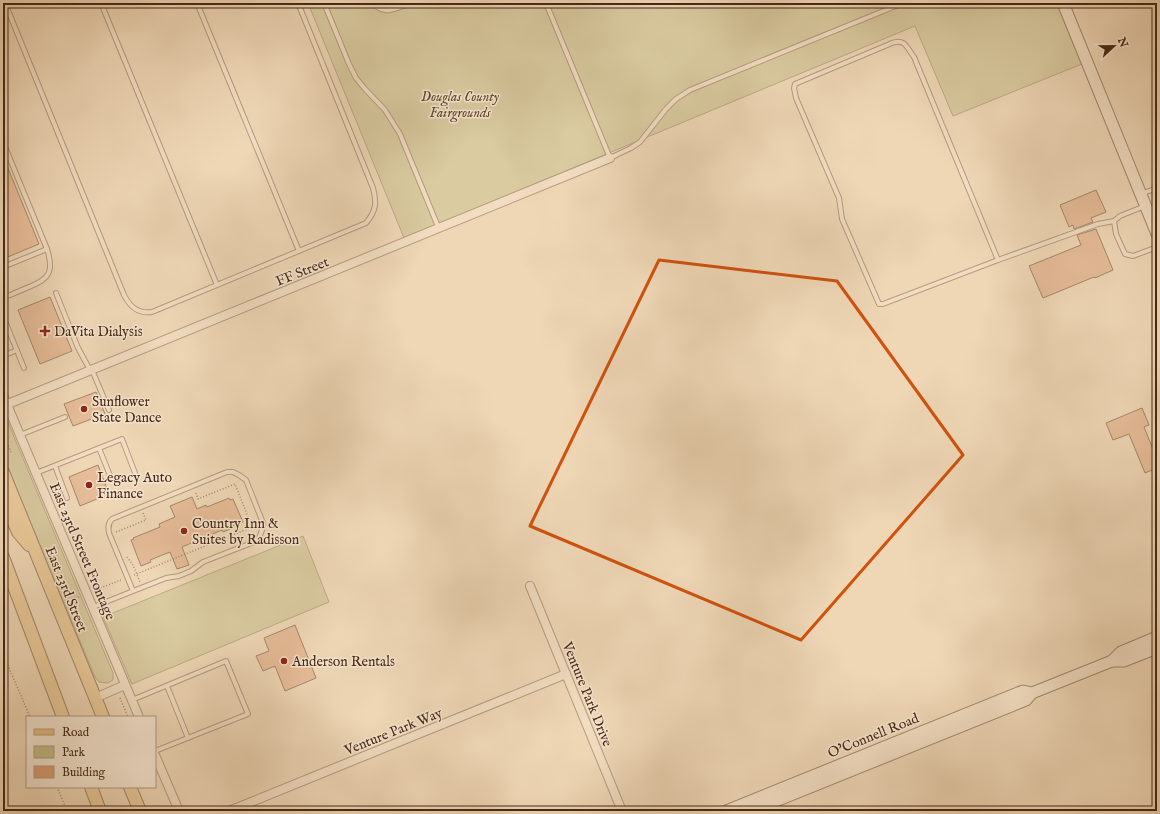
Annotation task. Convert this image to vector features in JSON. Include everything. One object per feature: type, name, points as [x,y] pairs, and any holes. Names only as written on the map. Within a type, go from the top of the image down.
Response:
[{"type":"main road","name":"East 23rd Street","points":[[3,472],[103,716]]},
{"type":"main road","points":[[3,497],[18,532],[36,553]]},
{"type":"main road","points":[[3,557],[63,716]]},
{"type":"main road","points":[[91,788],[100,811]]},
{"type":"main road","points":[[130,788],[140,811]]},
{"type":"street","points":[[1062,3],[1157,234]]},
{"type":"street","name":"FF Street","points":[[5,405],[610,158]]},
{"type":"street","name":"East 23rd Street Frontage","points":[[3,395],[5,405],[20,435],[139,716]]},
{"type":"street","name":"Venture Park Drive","points":[[530,586],[622,811]]},
{"type":"street","name":"O'Connell Road","points":[[1112,661],[1121,652],[1157,637]]},
{"type":"street","name":"O'Connell Road","points":[[751,811],[1026,700],[1032,693],[1112,661],[1124,661],[1157,648]]},
{"type":"street","name":"Venture Park Way","points":[[229,811],[566,674]]},
{"type":"street","points":[[95,698],[125,685]]},
{"type":"street","name":"O'Connell Road","points":[[726,811],[1023,691],[1032,693]]},
{"type":"street","points":[[156,757],[179,811]]},
{"type":"lane","points":[[5,3],[127,302],[138,311],[144,313],[152,312],[366,223],[374,210],[376,201],[373,188],[298,3]]},
{"type":"lane","points":[[101,3],[217,285]]},
{"type":"lane","points":[[197,3],[299,251]]},
{"type":"lane","points":[[324,3],[356,78],[385,110],[400,134],[439,229]]},
{"type":"lane","points":[[374,3],[383,11],[411,3]]},
{"type":"lane","points":[[546,3],[610,158],[640,142],[676,99],[690,90],[903,3]]},
{"type":"lane","points":[[889,3],[891,8]]},
{"type":"lane","points":[[998,260],[914,57],[903,42],[898,41],[795,84],[794,88],[796,98],[839,198],[842,219],[879,304],[883,304],[1098,224],[1114,221],[1120,216],[1146,206]]},
{"type":"lane","points":[[3,142],[47,250],[50,262],[50,270],[45,280],[3,298]]},
{"type":"lane","points":[[1141,195],[1157,188]]},
{"type":"lane","points":[[1114,221],[1116,234],[1125,254],[1133,256],[1157,247]]},
{"type":"lane","points":[[3,267],[47,250]]},
{"type":"lane","points":[[56,293],[78,348],[91,370],[109,410]]},
{"type":"lane","points":[[3,316],[24,368]]},
{"type":"lane","points":[[3,356],[17,350]]},
{"type":"lane","points":[[20,435],[64,417]]},
{"type":"lane","points":[[36,473],[122,439],[135,473]]},
{"type":"lane","points":[[99,448],[111,478]]},
{"type":"lane","points":[[54,466],[67,498]]},
{"type":"lane","points":[[93,608],[166,578],[179,576],[192,571],[203,562],[254,542],[259,538],[263,523],[246,480],[233,472],[226,472],[112,518],[108,527],[109,533],[133,591]]},
{"type":"lane","points":[[132,700],[226,661],[248,714],[156,751]]},
{"type":"lane","points":[[167,686],[188,738]]},
{"type":"path","points":[[3,435],[12,452]]},
{"type":"path","points":[[73,600],[252,527],[234,484],[198,499],[196,492]]},
{"type":"path","points":[[116,532],[146,520],[143,513]]},
{"type":"path","points":[[125,555],[134,565],[143,587]]},
{"type":"path","points":[[3,654],[30,716]]},
{"type":"path","points":[[120,698],[128,716]]},
{"type":"path","points":[[57,788],[67,811]]},
{"type":"highlighted area","points":[[659,260],[837,281],[963,455],[801,640],[530,526]]},
{"type":"green space","name":"Douglas County Fairgrounds","points":[[308,3],[1057,3],[1082,64],[953,116],[915,26],[404,238]]},
{"type":"green space","points":[[3,417],[7,420],[113,673],[113,680],[108,683],[99,682],[95,677],[8,469],[3,455]]},
{"type":"green space","points":[[303,536],[329,602],[132,684],[103,617]]},
{"type":"building","points":[[3,156],[39,244],[3,259]]},
{"type":"building","points":[[1096,190],[1106,212],[1091,218],[1093,222],[1074,229],[1073,225],[1069,227],[1060,205]]},
{"type":"building","points":[[1096,229],[1113,270],[1043,298],[1029,266],[1081,245],[1077,235]]},
{"type":"building","name":"DaVita Dialysis","points":[[50,297],[72,351],[40,364],[18,310]]},
{"type":"building","name":"Sunflower State Dance","points":[[96,392],[105,414],[73,426],[64,404]]},
{"type":"building","points":[[1142,408],[1149,425],[1144,427],[1157,459],[1157,468],[1145,473],[1129,434],[1113,440],[1106,423]]},
{"type":"building","name":"Legacy Auto Finance","points":[[98,465],[109,494],[80,506],[69,477]]},
{"type":"building","name":"Country Inn & Suites by Radisson","points":[[192,497],[197,509],[206,505],[207,507],[229,498],[230,500],[233,499],[243,522],[232,526],[233,528],[223,532],[222,530],[182,547],[189,565],[177,569],[170,552],[150,560],[151,562],[141,566],[131,540],[160,527],[159,524],[175,517],[170,506]]},
{"type":"building","name":"Anderson Rentals","points":[[295,625],[316,678],[285,691],[275,666],[263,671],[256,656],[269,651],[264,638]]},
{"type":"place","name":"DaVita Dialysis","points":[[45,331]]},
{"type":"place","name":"Sunflower State Dance","points":[[84,409]]},
{"type":"place","name":"Legacy Auto Finance","points":[[89,485]]},
{"type":"place","name":"Country Inn & Suites by Radisson","points":[[184,531]]},
{"type":"place","name":"Anderson Rentals","points":[[284,661]]}]
